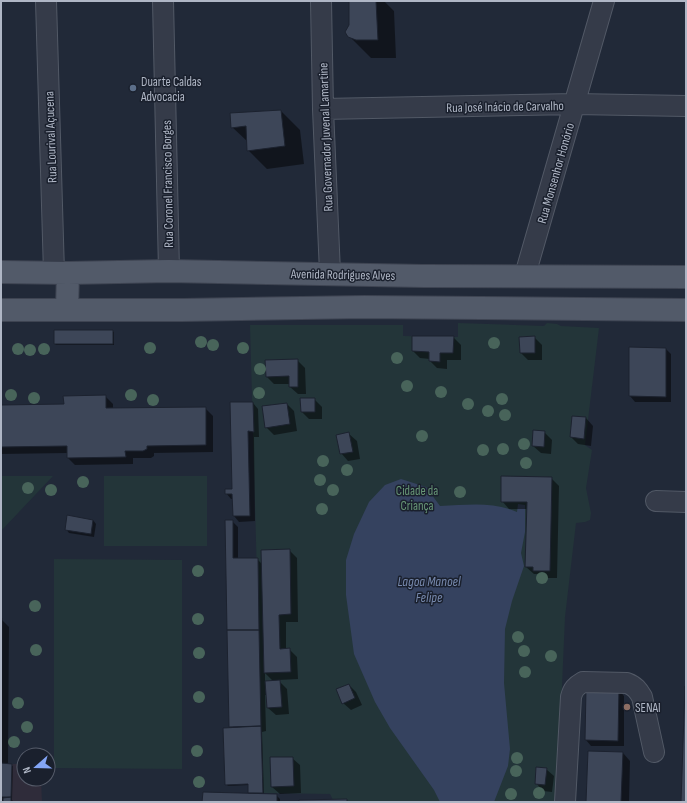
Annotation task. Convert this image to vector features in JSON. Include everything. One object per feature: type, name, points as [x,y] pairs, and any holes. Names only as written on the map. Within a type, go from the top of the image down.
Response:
[{"type":"main road","name":"Avenida Rodrigues Alves","points":[[1,272],[61,273],[169,271],[686,277]]},
{"type":"main road","points":[[61,273],[67,309]]},
{"type":"main road","points":[[362,274],[367,281],[370,292],[368,301],[364,307]]},
{"type":"main road","points":[[554,308],[548,302],[546,297],[550,283],[558,276]]},
{"type":"main road","points":[[1,310],[184,310],[364,307],[686,310]]},
{"type":"street","name":"Rua Lourival Açucena","points":[[46,1],[61,273]]},
{"type":"street","name":"Rua Coronel Francisco Borges","points":[[163,1],[169,271]]},
{"type":"street","name":"Rua Governador Juvenal Lamartine","points":[[321,1],[323,109],[330,273]]},
{"type":"street","name":"Rua Monsenhor Honório","points":[[525,275],[604,1]]},
{"type":"street","name":"Rua José Inácio de Carvalho","points":[[323,109],[575,104],[686,106]]},
{"type":"street","points":[[656,501],[686,502]]},
{"type":"street","points":[[565,802],[571,698],[573,690],[583,682],[627,683],[634,685],[642,697],[654,752]]},
{"type":"shaded area","points":[[12,764],[16,764],[16,787],[41,787],[42,802],[11,802]]},
{"type":"green space","name":"Cidade da Criança","points":[[458,323],[544,326],[547,323],[561,326],[599,328],[585,445],[592,450],[586,488],[591,513],[590,520],[576,523],[565,617],[557,802],[334,802],[330,794],[263,793],[250,325],[403,325],[403,336],[458,337]]},
{"type":"green space","points":[[1,476],[53,476],[1,531]]},
{"type":"green space","points":[[104,476],[207,476],[207,546],[104,546]]},
{"type":"green space","points":[[54,559],[182,560],[182,769],[56,768],[56,747],[54,747]]},
{"type":"water","name":"Lagoa Manoel Felipe","points":[[401,479],[426,487],[440,506],[489,505],[498,506],[517,512],[518,504],[525,505],[525,532],[521,553],[524,566],[512,601],[505,629],[504,683],[510,749],[508,766],[494,802],[440,802],[434,790],[390,728],[375,702],[354,654],[346,595],[346,560],[354,534],[369,502],[385,485]]},
{"type":"building","points":[[349,1],[376,1],[378,40],[356,40],[348,37],[345,32],[349,25]]},
{"type":"building","points":[[281,110],[285,146],[247,151],[246,126],[231,128],[230,113]]},
{"type":"building","points":[[54,330],[113,330],[113,344],[54,344]]},
{"type":"building","points":[[412,336],[454,336],[453,353],[440,353],[440,362],[429,361],[429,352],[412,351]]},
{"type":"building","points":[[535,336],[535,353],[520,353],[519,337]]},
{"type":"building","points":[[629,347],[666,348],[666,397],[629,396]]},
{"type":"building","points":[[298,359],[298,387],[289,387],[289,376],[266,377],[265,360]]},
{"type":"building","points":[[106,395],[106,408],[206,407],[206,445],[147,446],[147,449],[143,451],[125,451],[126,457],[67,458],[67,446],[1,447],[1,405],[64,404],[63,396]]},
{"type":"building","points":[[300,398],[315,398],[315,412],[301,412]]},
{"type":"building","points":[[230,402],[253,402],[254,432],[248,431],[250,516],[233,516],[232,494],[225,494],[225,489],[232,489]]},
{"type":"building","points":[[287,403],[290,424],[265,428],[262,406]]},
{"type":"building","points":[[572,416],[586,417],[584,439],[570,437]]},
{"type":"building","points":[[533,430],[545,431],[544,447],[532,446]]},
{"type":"building","points":[[349,432],[353,452],[340,454],[336,435]]},
{"type":"building","points":[[501,476],[552,477],[550,571],[533,571],[533,567],[525,567],[527,502],[501,502]]},
{"type":"building","points":[[67,515],[93,520],[91,534],[65,530]]},
{"type":"building","points":[[225,520],[233,520],[233,558],[258,558],[259,630],[227,630]]},
{"type":"building","points":[[290,549],[291,614],[279,615],[280,649],[290,648],[291,672],[264,673],[261,550]]},
{"type":"building","points":[[1,618],[2,618],[1,763]]},
{"type":"building","points":[[227,630],[259,630],[261,726],[229,727]]},
{"type":"building","points":[[280,680],[282,707],[267,708],[265,681]]},
{"type":"building","points":[[349,684],[355,698],[342,704],[336,689]]},
{"type":"building","points":[[685,686],[686,802],[681,802]]},
{"type":"building","points":[[586,689],[619,689],[618,741],[585,740]]},
{"type":"building","points":[[261,726],[263,793],[248,793],[248,784],[225,785],[223,728]]},
{"type":"building","points":[[588,751],[623,752],[621,802],[586,802]]},
{"type":"building","points":[[270,757],[293,757],[294,786],[271,787]]},
{"type":"building","points":[[1,763],[12,764],[11,797],[1,797]]},
{"type":"building","points":[[536,767],[547,768],[545,785],[535,784]]},
{"type":"building","points":[[203,792],[277,794],[277,802],[202,802]]},
{"type":"building","points":[[11,797],[11,802],[3,802],[3,798]]},
{"type":"building","points":[[347,799],[347,802],[299,802],[299,800]]},
{"type":"building","points":[[83,801],[137,802],[83,802]]},
{"type":"building","points":[[83,801],[83,802],[42,802]]},
{"type":"place","name":"Duarte Caldas Advocacia","points":[[133,88]]},
{"type":"place","name":"SENAI","points":[[627,707]]}]
